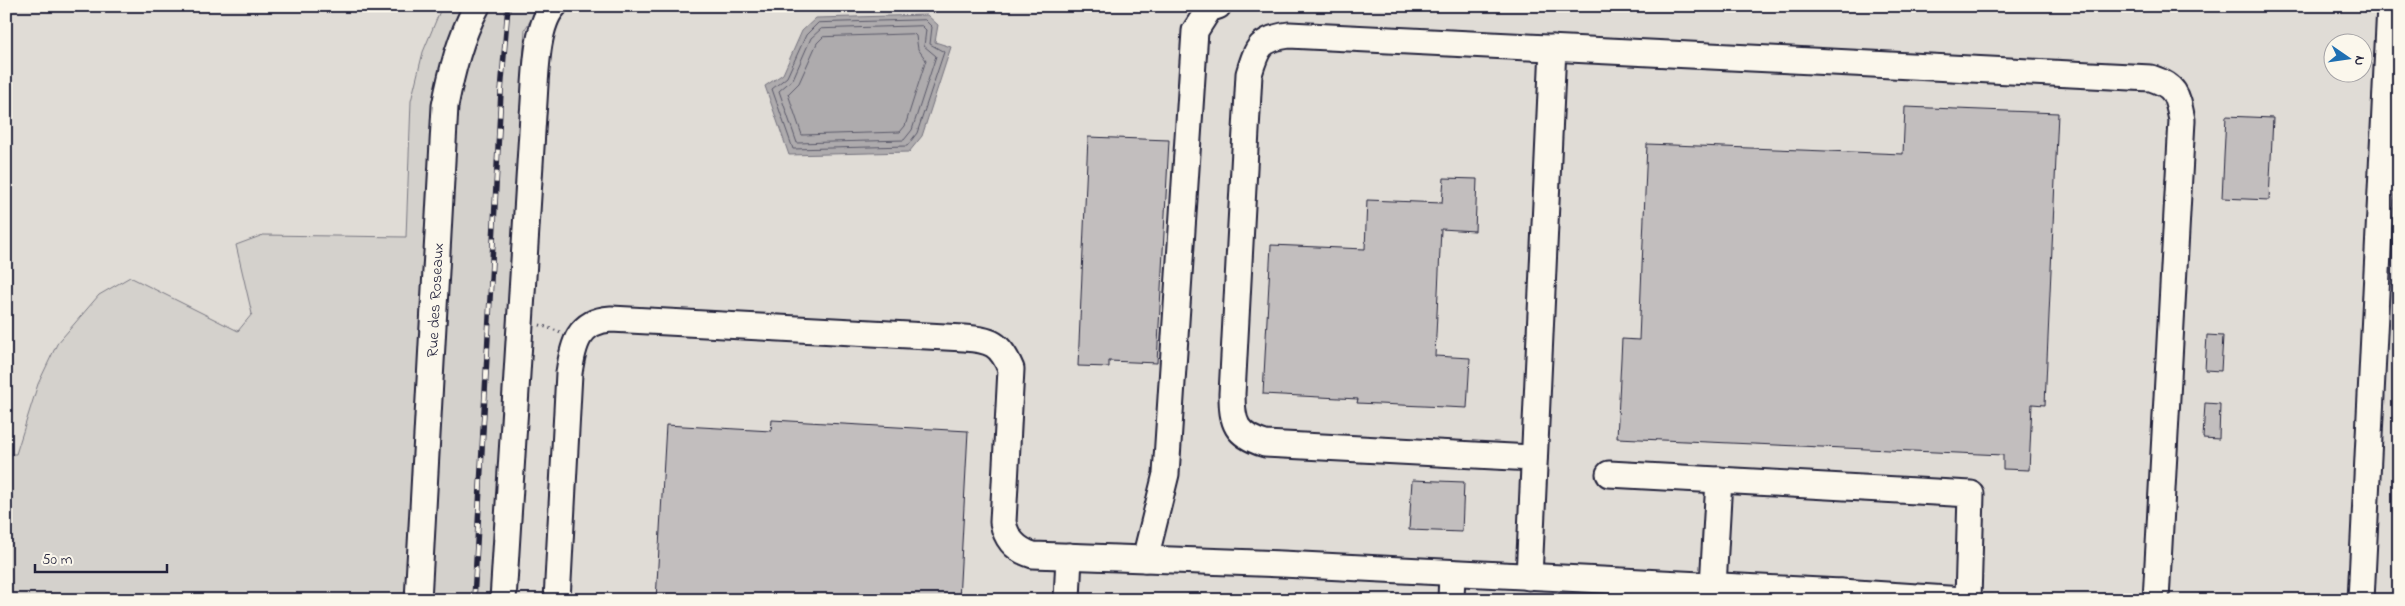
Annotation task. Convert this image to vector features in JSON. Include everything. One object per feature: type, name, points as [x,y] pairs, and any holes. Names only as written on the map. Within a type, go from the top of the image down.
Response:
[{"type":"street","name":"Rue des Roseaux","points":[[418,600],[445,106],[453,66],[466,28],[477,6]]},
{"type":"street","points":[[502,600],[533,115],[541,35],[550,10],[554,6]]},
{"type":"street","points":[[1145,559],[1166,474],[1195,31],[1209,9],[1218,6]]},
{"type":"street","points":[[2361,600],[2391,163],[2390,6]]},
{"type":"street","points":[[1534,458],[1265,444],[1249,439],[1238,429],[1232,416],[1232,394],[1249,74],[1257,48],[1271,37],[1289,35],[2151,78],[2167,83],[2178,97],[2182,120],[2156,600]]},
{"type":"street","points":[[1529,577],[1553,48]]},
{"type":"street","points":[[557,600],[569,373],[572,349],[577,338],[590,324],[600,319],[982,339],[993,343],[1004,352],[1011,368],[1003,522],[1005,532],[1010,541],[1024,552],[1069,556],[1529,577],[1630,591],[1713,586],[1841,596],[1963,600]]},
{"type":"street","points":[[1610,474],[1971,494],[1968,600]]},
{"type":"street","points":[[1713,586],[1719,480]]},
{"type":"street","points":[[1067,600],[1069,556]]},
{"type":"street","points":[[1451,600],[1452,573]]},
{"type":"path","points":[[520,318],[577,338]]},
{"type":"shaded area","points":[[6,6],[2399,6],[2399,600],[6,600]]},
{"type":"shaded area","points":[[442,6],[540,6],[525,29],[491,600],[6,600],[6,454],[16,454],[38,384],[57,344],[99,295],[130,277],[238,331],[252,314],[236,245],[263,235],[406,237],[411,101],[423,52]]},
{"type":"water","points":[[927,15],[938,25],[935,42],[951,47],[922,136],[909,152],[789,155],[765,86],[783,74],[802,31],[816,18]]},
{"type":"building","points":[[1905,107],[2058,113],[2045,405],[2032,404],[2029,470],[2003,469],[2003,455],[1617,438],[1622,339],[1639,340],[1647,144],[1903,154]]},
{"type":"building","points":[[2226,116],[2273,118],[2269,200],[2222,198]]},
{"type":"building","points":[[1088,137],[1169,140],[1157,363],[1109,361],[1109,367],[1078,366]]},
{"type":"building","points":[[1444,178],[1477,179],[1475,231],[1441,229],[1435,356],[1470,358],[1467,408],[1357,403],[1358,399],[1263,394],[1271,245],[1365,249],[1367,200],[1442,203]]},
{"type":"building","points":[[2207,335],[2223,336],[2221,371],[2205,370]]},
{"type":"building","points":[[2205,403],[2220,404],[2219,439],[2203,438]]},
{"type":"building","points":[[772,420],[968,431],[959,600],[656,600],[666,425],[771,431]]},
{"type":"building","points":[[1412,480],[1464,482],[1462,532],[1409,530]]},
{"type":"railway","points":[[474,600],[501,92],[508,6]]}]
